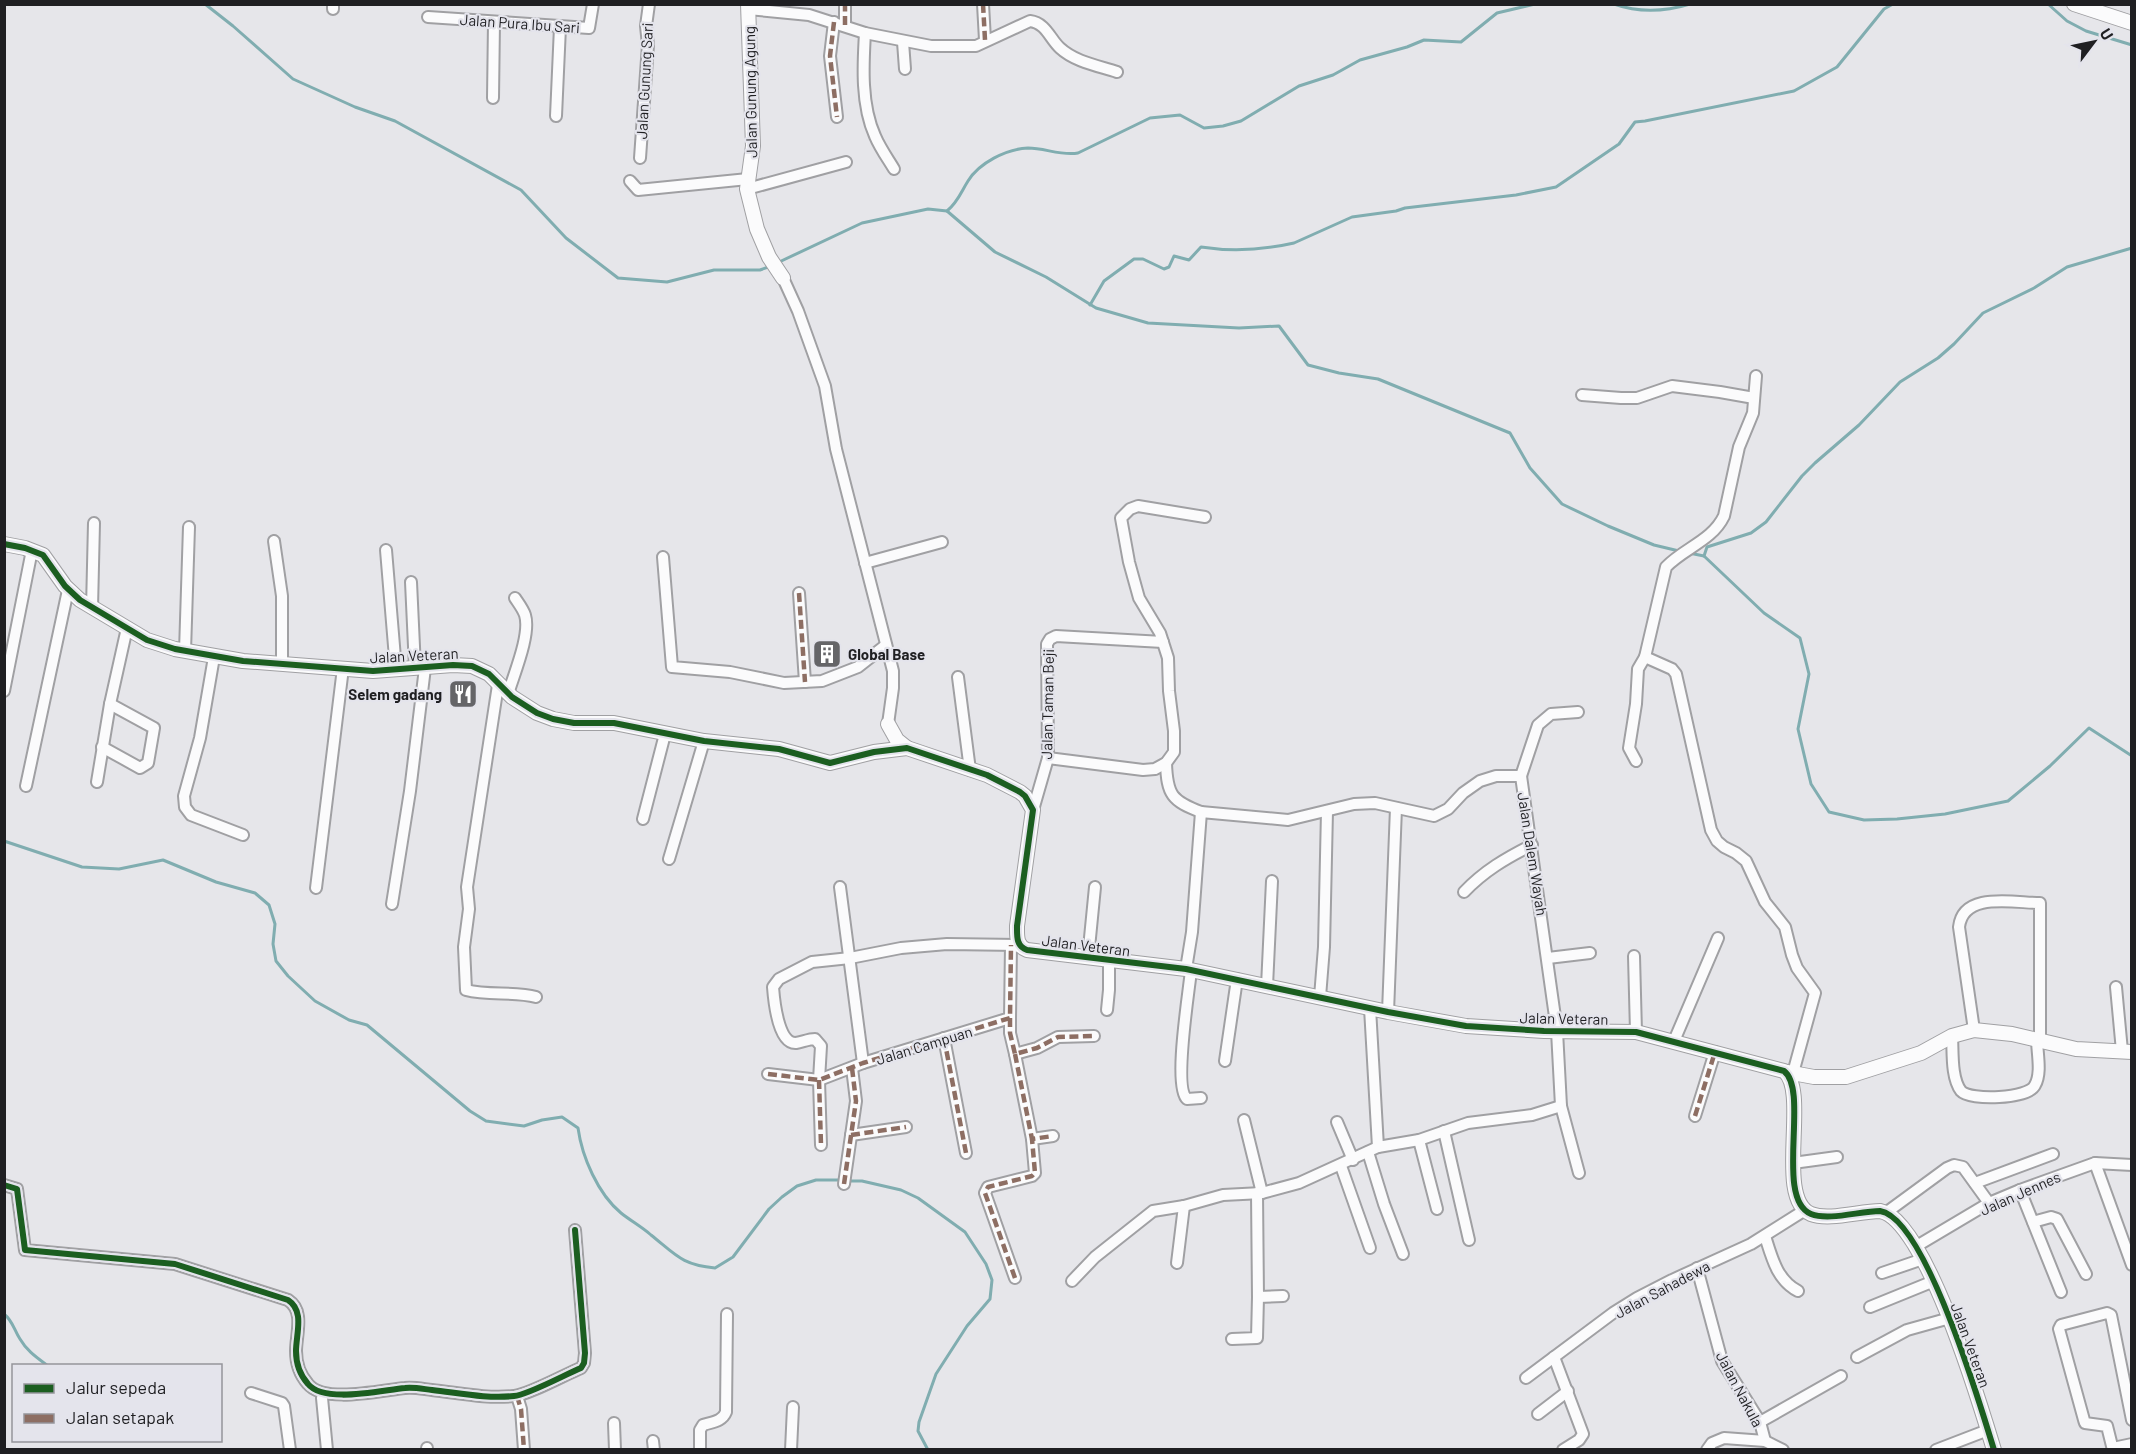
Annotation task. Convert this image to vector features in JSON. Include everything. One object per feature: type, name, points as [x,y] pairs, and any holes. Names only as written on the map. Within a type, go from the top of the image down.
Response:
[{"type":"street","name":"Jalan Pura Ibu Sari","points":[[428,16],[589,28],[593,4]]},
{"type":"street","name":"Jalan Gunung Sari","points":[[640,158],[649,4]]},
{"type":"street","points":[[837,117],[830,56],[845,4]]},
{"type":"street","points":[[983,4],[985,40]]},
{"type":"street","points":[[2074,4],[2132,23]]},
{"type":"street","points":[[748,7],[809,15],[866,33],[931,46],[976,46],[1030,21],[1037,22],[1059,48],[1068,54],[1117,72]]},
{"type":"street","name":"Jalan Gunung Agung","points":[[748,7],[753,146],[748,184],[757,229],[769,257],[783,278]]},
{"type":"street","points":[[492,98],[494,22]]},
{"type":"street","points":[[556,116],[560,27]]},
{"type":"street","points":[[866,33],[862,76],[869,117],[874,136],[894,169]]},
{"type":"street","points":[[903,42],[905,69]]},
{"type":"street","points":[[630,181],[638,190],[748,184],[846,162]]},
{"type":"street","points":[[783,278],[798,311],[825,386],[836,449],[893,671],[888,724],[874,752]]},
{"type":"street","points":[[1636,761],[1624,747],[1636,704],[1638,669],[1645,657],[1666,567],[1675,557],[1695,546],[1716,529],[1724,516],[1739,447],[1750,420],[1756,376]]},
{"type":"street","points":[[1582,395],[1636,398],[1672,386],[1709,390],[1754,399]]},
{"type":"street","points":[[1048,758],[1143,770],[1155,769],[1166,763],[1174,752],[1168,658],[1160,633],[1139,598],[1129,562],[1121,518],[1130,509],[1138,506],[1204,517]]},
{"type":"street","points":[[92,608],[94,523]]},
{"type":"street","points":[[185,651],[189,527]]},
{"type":"street","points":[[274,541],[282,596],[282,664]]},
{"type":"street","points":[[865,563],[942,542]]},
{"type":"street","name":"Jalan Veteran","points":[[4,544],[32,550],[45,557],[68,590],[92,608],[147,640],[185,651],[214,657],[381,672],[453,664],[472,666],[489,674],[503,689],[537,713],[554,719],[574,723],[614,723],[704,741],[779,749],[830,763],[874,752],[907,748],[987,775],[1020,792],[1033,810],[1015,945],[1027,950],[1237,979],[1388,1012],[1466,1026],[1636,1032],[1814,1077],[1846,1077],[1921,1053],[1952,1036]]},
{"type":"street","points":[[4,692],[32,550]]},
{"type":"street","points":[[386,550],[396,670]]},
{"type":"street","points":[[663,557],[672,667],[730,672],[784,682],[822,681],[858,667],[886,645]]},
{"type":"street","points":[[393,904],[410,791],[420,668],[411,582]]},
{"type":"street","points":[[26,786],[68,590]]},
{"type":"street","points":[[799,593],[805,682]]},
{"type":"street","points":[[515,598],[525,613],[526,623],[522,649],[503,689],[468,887],[469,909],[461,990],[527,995],[536,998]]},
{"type":"street","points":[[98,782],[110,704],[127,628]]},
{"type":"street","name":"Jalan Taman Beji","points":[[1033,810],[1048,758],[1047,644],[1050,639],[1056,636],[1163,642]]},
{"type":"street","points":[[214,657],[200,738],[184,796],[185,807],[191,815],[243,835]]},
{"type":"street","points":[[1645,657],[1672,669],[1676,674],[1711,830],[1717,841],[1746,861],[1765,902],[1785,927],[1797,968],[1815,993],[1790,1072],[1793,1090],[1793,1163],[1799,1201],[1805,1210],[1814,1215],[1887,1212],[1954,1165],[1963,1167],[1989,1203]]},
{"type":"street","points":[[316,888],[343,668]]},
{"type":"street","points":[[958,678],[970,770]]},
{"type":"street","points":[[102,747],[140,768],[148,763],[154,728],[110,704]]},
{"type":"street","points":[[1521,776],[1538,725],[1551,714],[1578,712]]},
{"type":"street","points":[[888,724],[893,735],[907,748]]},
{"type":"street","points":[[643,819],[665,734]]},
{"type":"street","points":[[669,859],[704,741]]},
{"type":"street","points":[[1166,763],[1166,786],[1172,796],[1181,804],[1201,812],[1182,1047],[1182,1092],[1187,1099],[1201,1098]]},
{"type":"street","name":"Jalan Dalem Wayah","points":[[1201,812],[1288,820],[1354,804],[1375,803],[1434,816],[1441,814],[1480,781],[1496,776],[1521,776],[1557,1031],[1561,1106],[1578,1173]]},
{"type":"street","points":[[1388,1012],[1396,808]]},
{"type":"street","points":[[1320,997],[1324,947],[1327,811]]},
{"type":"street","points":[[1464,892],[1479,876],[1496,864],[1532,845]]},
{"type":"street","points":[[1267,986],[1272,882]]},
{"type":"street","points":[[840,887],[863,1063]]},
{"type":"street","points":[[1088,958],[1095,888]]},
{"type":"street","points":[[1974,1030],[1959,927],[1960,919],[1972,906],[1989,902],[2040,903],[2038,1040],[2038,1074],[2036,1086],[2027,1093],[2008,1096],[1970,1096],[1958,1085],[1952,1036],[1974,1030],[2006,1033],[2038,1040],[2076,1049],[2127,1052],[2116,987]]},
{"type":"street","points":[[1674,1041],[1718,938]]},
{"type":"street","points":[[820,1144],[821,1046],[815,1039],[796,1043],[788,1041],[783,1035],[775,1007],[773,987],[779,979],[813,962],[850,958],[901,948],[947,944],[1015,945],[1010,1033],[1032,1138],[1035,1173],[1032,1176],[988,1187],[985,1193],[1015,1278]]},
{"type":"street","points":[[1548,958],[1590,953]]},
{"type":"street","points":[[1634,956],[1636,1032]]},
{"type":"street","points":[[1107,1010],[1109,961]]},
{"type":"street","points":[[1225,1061],[1237,979]]},
{"type":"street","points":[[1370,1008],[1373,1150],[1384,1204],[1403,1254]]},
{"type":"street","name":"Jalan Campuan","points":[[768,1074],[819,1080],[863,1063],[1010,1018]]},
{"type":"street","points":[[1015,1054],[1037,1048],[1058,1038],[1094,1036]]},
{"type":"street","points":[[944,1038],[966,1153]]},
{"type":"street","points":[[1695,1116],[1715,1052]]},
{"type":"street","points":[[844,1184],[856,1101],[852,1068]]},
{"type":"street","points":[[1072,1281],[1095,1257],[1153,1211],[1184,1206],[1223,1195],[1260,1193],[1299,1183],[1373,1150],[1419,1140],[1467,1123],[1532,1115],[1561,1106]]},
{"type":"street","points":[[1232,1339],[1257,1338],[1260,1193],[1244,1120]]},
{"type":"street","points":[[1337,1122],[1353,1160]]},
{"type":"street","points":[[851,1135],[906,1126]]},
{"type":"street","points":[[1444,1131],[1469,1240]]},
{"type":"street","points":[[1032,1138],[1053,1136]]},
{"type":"street","points":[[1419,1140],[1437,1209]]},
{"type":"street","points":[[1975,1183],[2053,1154]]},
{"type":"street","points":[[1793,1163],[1837,1157]]},
{"type":"street","points":[[2096,1163],[2132,1265]]},
{"type":"street","name":"Jalan Jennes","points":[[1882,1273],[1919,1253],[1989,1203],[2096,1163],[2132,1165]]},
{"type":"street","points":[[1341,1166],[1370,1248]]},
{"type":"street","points":[[4,1185],[17,1189],[25,1250],[175,1264],[294,1303],[298,1312],[296,1353],[298,1368],[310,1387],[338,1395],[408,1387],[492,1397],[517,1396],[581,1368],[585,1353],[575,1230]]},
{"type":"street","points":[[2020,1190],[2061,1292]]},
{"type":"street","points":[[1177,1263],[1184,1206]]},
{"type":"street","name":"Jalan Sahadewa","points":[[1526,1378],[1613,1313],[1637,1298],[1766,1236],[1805,1210]]},
{"type":"street","name":"Jalan Veteran","points":[[1887,1212],[1901,1225],[1934,1281],[1950,1318],[1994,1449]]},
{"type":"street","points":[[2033,1222],[2051,1217],[2057,1219],[2086,1274]]},
{"type":"street","points":[[1766,1236],[1782,1280],[1798,1291]]},
{"type":"street","name":"Jalan Nakula","points":[[1697,1268],[1722,1361],[1760,1422],[1765,1441]]},
{"type":"street","points":[[1870,1307],[1934,1281]]},
{"type":"street","points":[[1258,1297],[1283,1296]]},
{"type":"street","points":[[2132,1420],[2111,1315],[2107,1313],[2061,1325],[2059,1329],[2085,1423],[2107,1426],[2113,1449],[2132,1444]]},
{"type":"street","points":[[700,1449],[700,1430],[703,1425],[724,1418],[726,1412],[727,1314]]},
{"type":"street","points":[[1857,1357],[1907,1330],[1950,1318]]},
{"type":"street","points":[[1554,1357],[1583,1434],[1579,1440],[1563,1449]]},
{"type":"street","points":[[1760,1422],[1840,1376]]},
{"type":"street","points":[[1538,1414],[1568,1391]]},
{"type":"street","points":[[251,1393],[282,1403],[290,1449]]},
{"type":"street","points":[[517,1396],[521,1409],[524,1449]]},
{"type":"street","points":[[322,1398],[327,1449]]},
{"type":"street","points":[[791,1449],[793,1407]]},
{"type":"street","points":[[614,1423],[615,1449]]},
{"type":"street","points":[[1936,1449],[1988,1430]]},
{"type":"street","points":[[1707,1449],[1724,1438],[1765,1441],[1783,1449]]},
{"type":"waterway","points":[[205,4],[293,79],[355,107],[395,121],[521,190],[566,238],[618,278],[667,282],[714,270],[760,270],[771,266]]},
{"type":"waterway","points":[[947,211],[973,174],[1002,154],[1028,148],[1078,153],[1150,118],[1180,115],[1204,128],[1241,121],[1299,86],[1333,75],[1360,60],[1424,40],[1461,42],[1497,13],[1535,4]]},
{"type":"waterway","points":[[1614,4],[1633,9],[1652,10],[1671,9],[1690,4]]},
{"type":"waterway","points":[[1090,305],[1104,281],[1134,259],[1143,259],[1164,269],[1169,267],[1174,256],[1189,260],[1201,247],[1259,249],[1294,243],[1352,217],[1405,208],[1516,195],[1556,187],[1619,144],[1635,122],[1794,91],[1837,67],[1884,9],[1893,4]]},
{"type":"waterway","points":[[2048,4],[2067,21],[2086,31],[2132,45]]},
{"type":"waterway","points":[[777,263],[862,223],[928,209],[947,211],[995,252],[1046,277],[1096,308],[1148,323],[1239,328],[1279,326],[1308,365],[1378,379],[1510,433],[1530,468],[1562,504],[1654,545],[1679,551]]},
{"type":"waterway","points":[[1704,556],[1707,547],[1751,533],[1766,522],[1815,463],[1859,425],[1900,382],[1938,358],[1983,313],[2034,288],[2067,267],[2132,248]]},
{"type":"waterway","points":[[1689,553],[1704,556],[1764,613],[1800,638],[1809,674],[1798,729],[1811,784],[1829,812],[1864,820],[1897,819],[1945,814],[2008,801],[2050,766],[2089,728],[2132,756]]},
{"type":"waterway","points":[[4,841],[82,867],[119,869],[163,860],[216,882],[255,893],[269,905],[275,924],[273,944],[276,961],[288,976],[315,1001],[349,1020],[367,1025],[470,1111],[486,1121],[524,1126],[562,1117],[578,1128],[587,1163],[605,1196],[621,1213],[687,1262],[715,1268],[733,1257],[769,1209],[797,1186],[816,1180],[842,1180]]},
{"type":"waterway","points":[[848,1181],[862,1181],[901,1190],[918,1198],[965,1232],[986,1264],[992,1280],[990,1299],[967,1326],[936,1374],[918,1431],[928,1450]]},
{"type":"waterway","points":[[4,1314],[26,1347],[45,1364]]},
{"type":"marked path","points":[[845,4],[845,25]]},
{"type":"marked path","points":[[983,4],[985,40]]},
{"type":"marked path","points":[[834,22],[830,56],[837,117]]},
{"type":"marked path","points":[[799,593],[805,682]]},
{"type":"marked path","points":[[768,1074],[819,1080],[863,1063],[1010,1018],[1011,945]]},
{"type":"marked path","points":[[1010,1018],[1010,1033],[1015,1054],[1037,1048],[1058,1037],[1094,1036]]},
{"type":"marked path","points":[[944,1038],[966,1153]]},
{"type":"marked path","points":[[1695,1116],[1715,1052]]},
{"type":"marked path","points":[[1015,1054],[1032,1139],[1053,1136]]},
{"type":"marked path","points":[[844,1184],[856,1101],[852,1068]]},
{"type":"marked path","points":[[819,1080],[821,1145]]},
{"type":"marked path","points":[[851,1135],[906,1127]]},
{"type":"marked path","points":[[1015,1278],[985,1193],[988,1187],[1032,1176],[1035,1173],[1032,1139]]},
{"type":"marked path","points":[[517,1396],[521,1409],[524,1450]]},
{"type":"cycle path","points":[[4,544],[25,548],[43,555],[65,586],[80,600],[147,640],[175,649],[243,661],[373,671],[453,665],[472,666],[489,674],[512,697],[537,713],[553,719],[574,723],[614,723],[704,741],[779,749],[830,763],[874,752],[907,748],[987,775],[1020,792],[1033,810],[1017,926],[1019,943],[1027,950],[1186,969],[1388,1012],[1466,1026],[1544,1031],[1636,1032],[1784,1071],[1791,1082],[1794,1100],[1793,1167],[1795,1188],[1800,1204],[1811,1214],[1818,1216],[1880,1211],[1897,1222],[1915,1245],[1949,1317],[1994,1450]]},
{"type":"cycle path","points":[[4,1185],[17,1189],[25,1250],[175,1264],[288,1300],[298,1316],[296,1355],[303,1377],[316,1390],[340,1395],[412,1388],[483,1396],[514,1396],[581,1368],[585,1353],[575,1230]]},
{"type":"place","name":"Global Base","points":[[827,654]]},
{"type":"place","name":"Selem gadang","points":[[463,694]]}]
